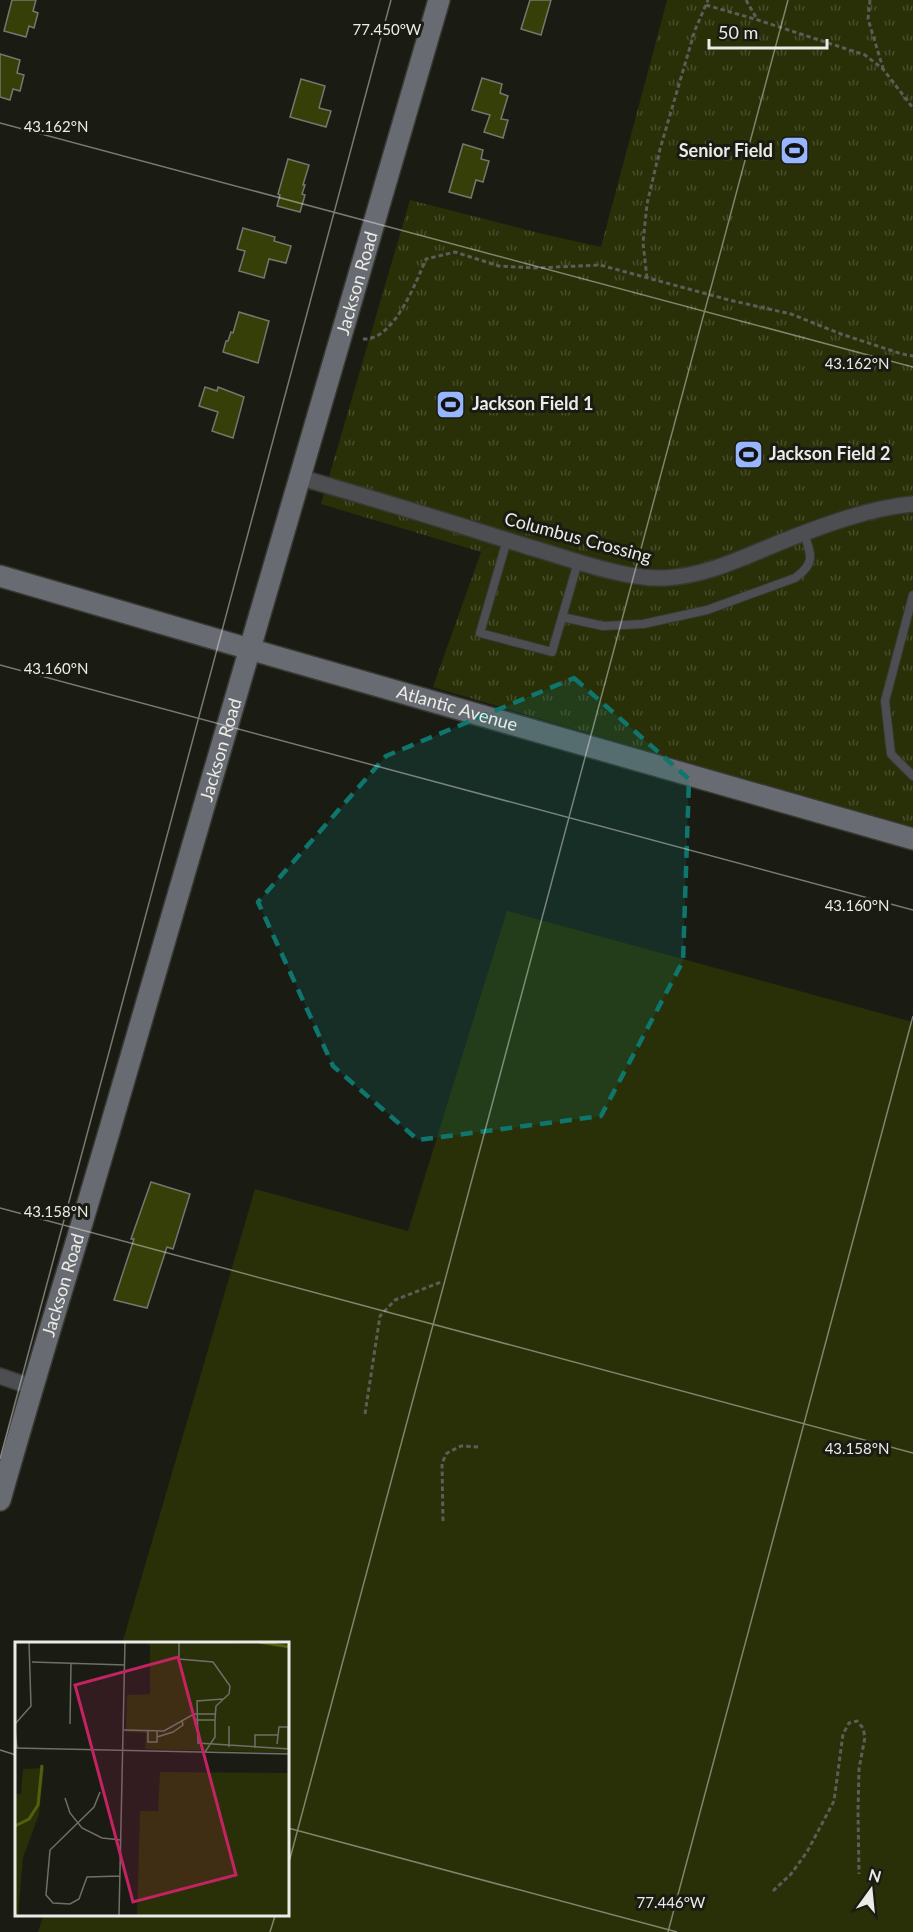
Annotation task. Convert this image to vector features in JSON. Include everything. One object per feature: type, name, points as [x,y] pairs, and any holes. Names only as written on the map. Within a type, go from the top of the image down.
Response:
[{"type":"street","name":"Jackson Road","points":[[0,1500],[302,478],[439,0]]},
{"type":"street","name":"Columbus Crossing","points":[[302,478],[578,562],[639,577],[666,578],[693,574],[736,561],[826,524],[896,506],[913,504]]},
{"type":"street","name":"Atlantic Avenue","points":[[0,576],[913,839]]},
{"type":"street","points":[[0,1376],[32,1387]]},
{"type":"lane","points":[[562,617],[603,626],[643,624],[707,610],[795,578],[806,570],[810,552],[804,533]]},
{"type":"lane","points":[[507,540],[480,633],[552,652],[578,562]]},
{"type":"lane","points":[[913,595],[885,701],[891,754],[913,776]]},
{"type":"path","points":[[647,278],[643,243],[647,204],[660,149],[695,30],[708,0]]},
{"type":"path","points":[[746,0],[758,20]]},
{"type":"path","points":[[870,0],[868,19],[883,69]]},
{"type":"path","points":[[706,5],[865,55],[883,69],[913,108]]},
{"type":"path","points":[[363,339],[382,332],[395,319],[426,259],[455,252],[499,266],[535,268],[600,266],[791,314],[841,334],[913,356]]},
{"type":"path","points":[[365,1414],[380,1316],[395,1300],[441,1282]]},
{"type":"path","points":[[443,1521],[442,1463],[447,1452],[460,1446],[478,1447]]},
{"type":"path","points":[[773,1891],[791,1874],[807,1852],[834,1801],[843,1734],[849,1723],[856,1721],[863,1728],[865,1737],[858,1790],[859,1874]]},
{"type":"highlighted area","points":[[574,678],[689,779],[683,961],[601,1116],[418,1140],[333,1066],[258,902],[386,756]]},
{"type":"green space","points":[[667,0],[913,0],[913,829],[433,687],[481,552],[321,504],[410,200],[601,247]]},
{"type":"green space","points":[[507,911],[913,1022],[913,1932],[38,1932],[43,1917],[290,1917],[290,1642],[123,1642],[255,1189],[408,1231]]},
{"type":"building","points":[[12,0],[36,0],[33,11],[38,13],[34,28],[29,26],[26,37],[4,31]]},
{"type":"building","points":[[530,0],[551,0],[541,35],[521,29]]},
{"type":"building","points":[[0,54],[20,60],[17,73],[24,75],[20,91],[13,89],[10,100],[0,97]]},
{"type":"building","points":[[482,78],[502,84],[500,93],[508,96],[501,119],[508,120],[503,138],[484,132],[490,115],[472,110]]},
{"type":"building","points":[[301,79],[325,86],[319,108],[331,111],[326,127],[290,117]]},
{"type":"building","points":[[463,144],[483,150],[481,159],[489,161],[483,182],[476,180],[471,198],[449,192]]},
{"type":"building","points":[[288,159],[309,165],[303,185],[305,185],[302,194],[305,195],[300,212],[277,206]]},
{"type":"building","points":[[243,228],[275,237],[274,241],[291,246],[286,263],[269,259],[264,278],[239,271],[245,251],[237,249]]},
{"type":"building","points":[[239,312],[269,321],[258,363],[223,352],[226,341],[231,332],[233,333]]},
{"type":"building","points":[[205,387],[217,391],[218,387],[244,397],[233,438],[212,431],[218,412],[199,406]]},
{"type":"building","points":[[151,1182],[190,1194],[173,1249],[167,1247],[147,1308],[114,1300],[134,1239],[131,1239]]},
{"type":"place","name":"Senior Field","points":[[794,151]]},
{"type":"place","name":"Jackson Field 1","points":[[451,404]]},
{"type":"place","name":"Jackson Field 2","points":[[748,454]]}]
